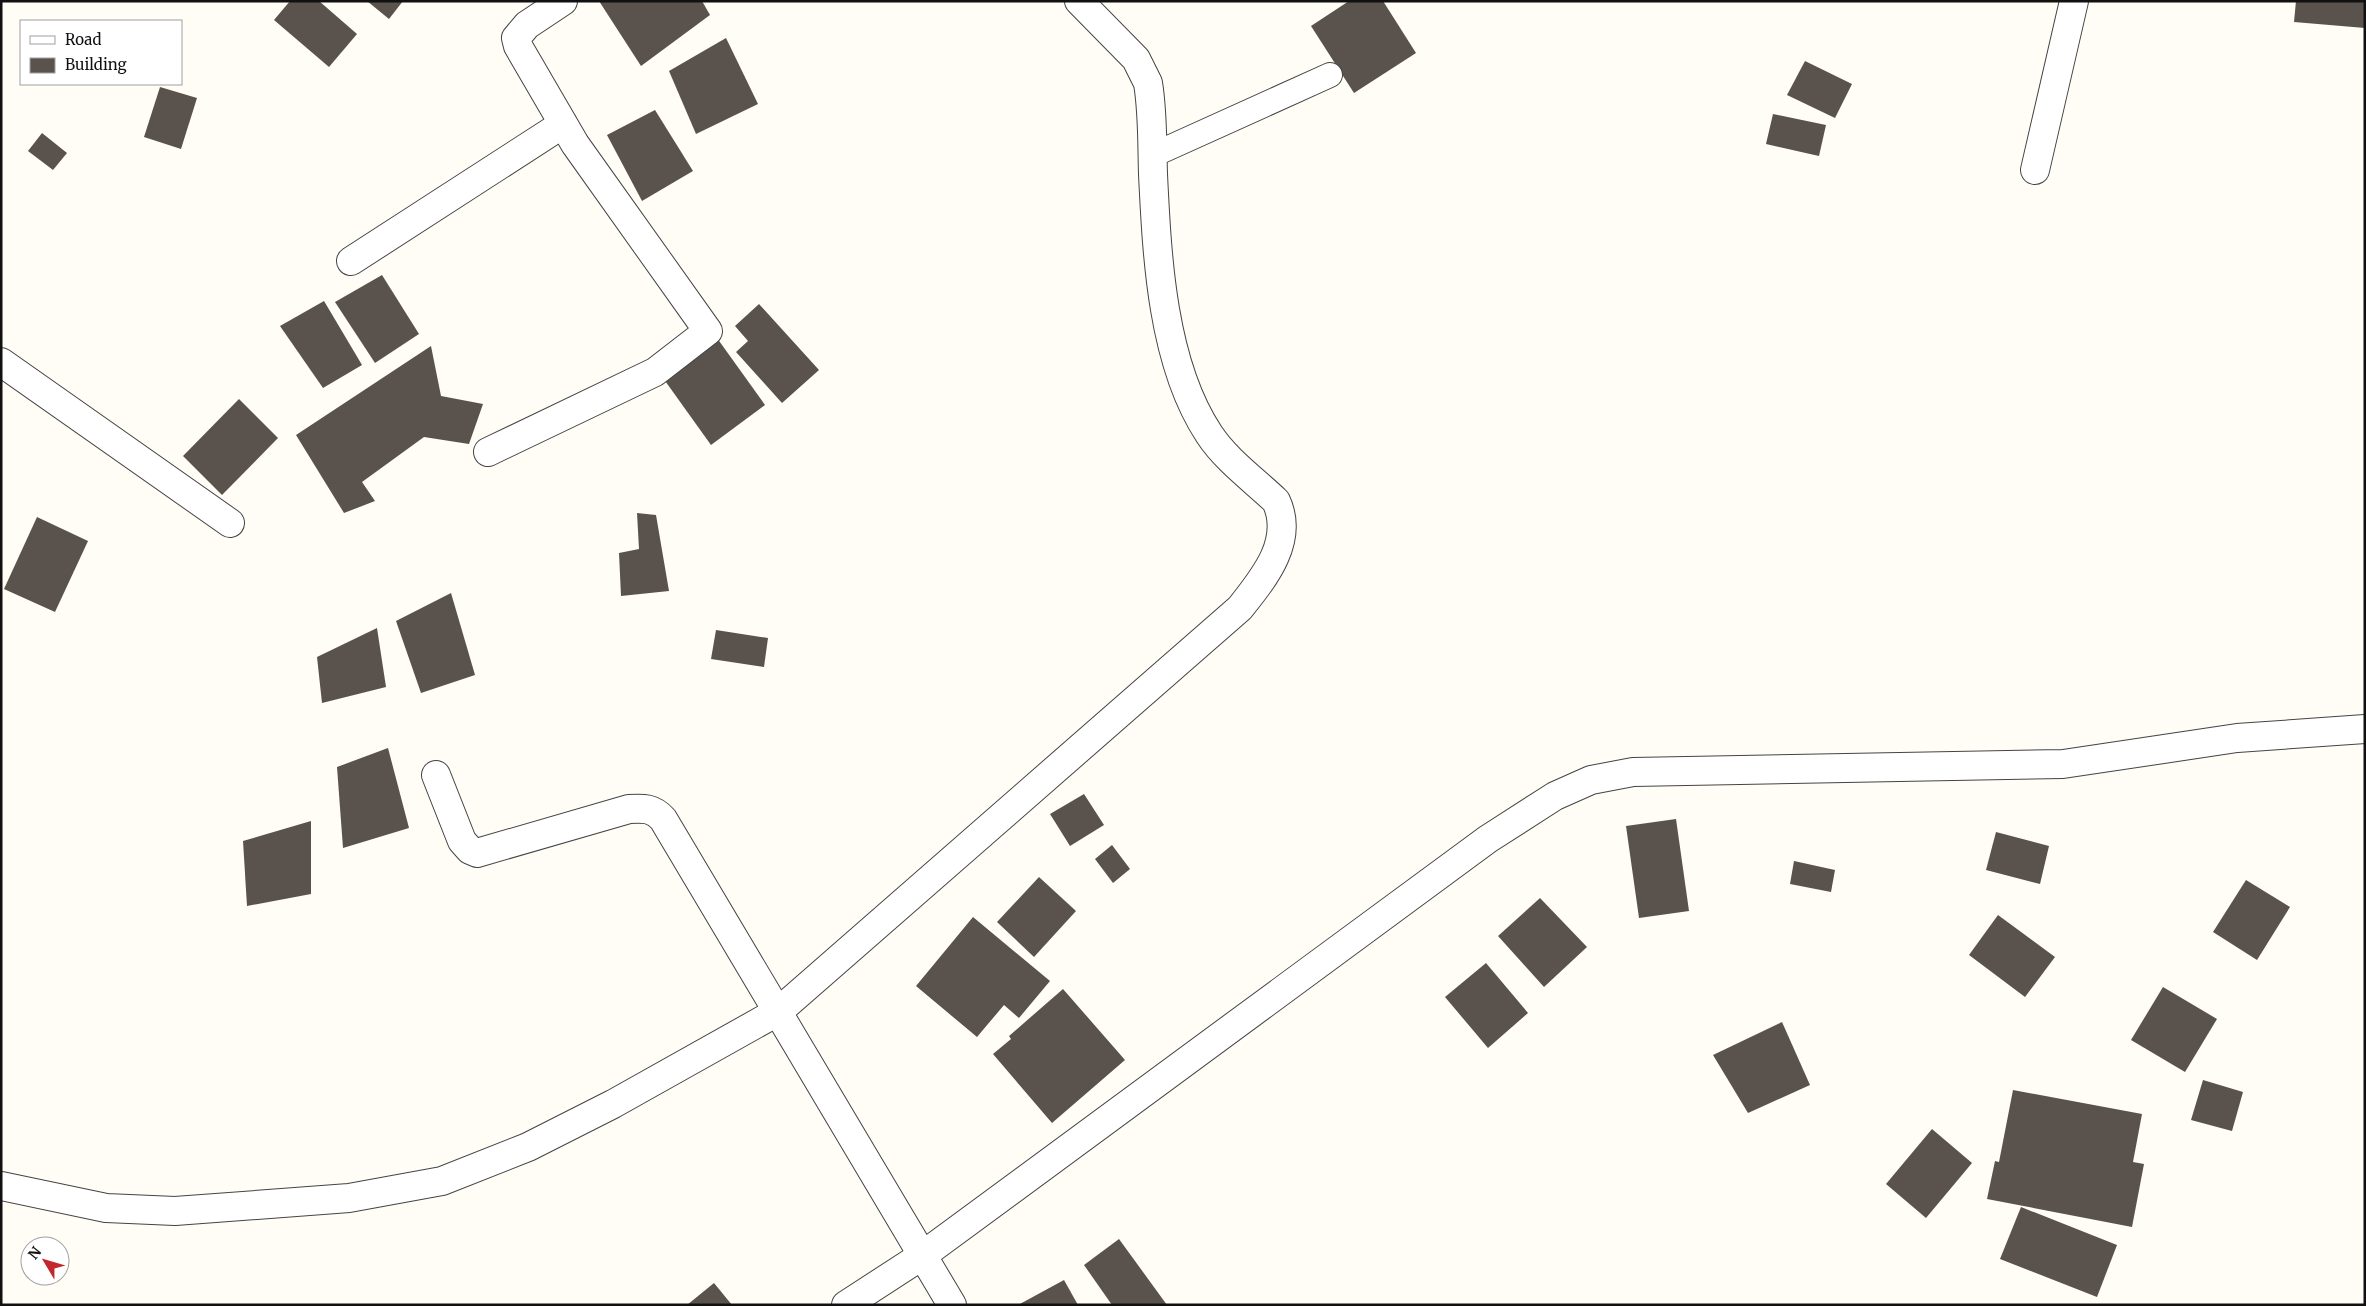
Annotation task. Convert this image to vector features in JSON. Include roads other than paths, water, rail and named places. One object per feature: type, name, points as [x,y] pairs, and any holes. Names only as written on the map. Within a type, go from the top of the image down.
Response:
[{"type":"street","points":[[488,452],[656,372],[708,330],[575,144],[518,46],[516,38],[527,25],[562,1]]},
{"type":"street","points":[[1,1186],[106,1208],[175,1210],[349,1198],[442,1181],[528,1146],[604,1108],[779,1011],[1240,608],[1255,589],[1276,555],[1280,538],[1281,518],[1276,501],[1217,445],[1191,400],[1180,371],[1169,326],[1162,282],[1150,97],[1143,70],[1136,59],[1079,1]]},
{"type":"street","points":[[2035,170],[2074,1]]},
{"type":"street","points":[[351,261],[563,124]]},
{"type":"street","points":[[1,362],[230,523]]},
{"type":"street","points":[[846,1305],[923,1255],[1488,839],[1555,796],[1591,780],[1633,772],[2063,764],[2237,738],[2365,729]]},
{"type":"street","points":[[436,775],[462,841],[470,850],[478,853],[629,809],[647,808],[656,812],[663,819],[779,1011],[952,1305]]},
{"type":"lane","points":[[1153,155],[1330,75]]}]
